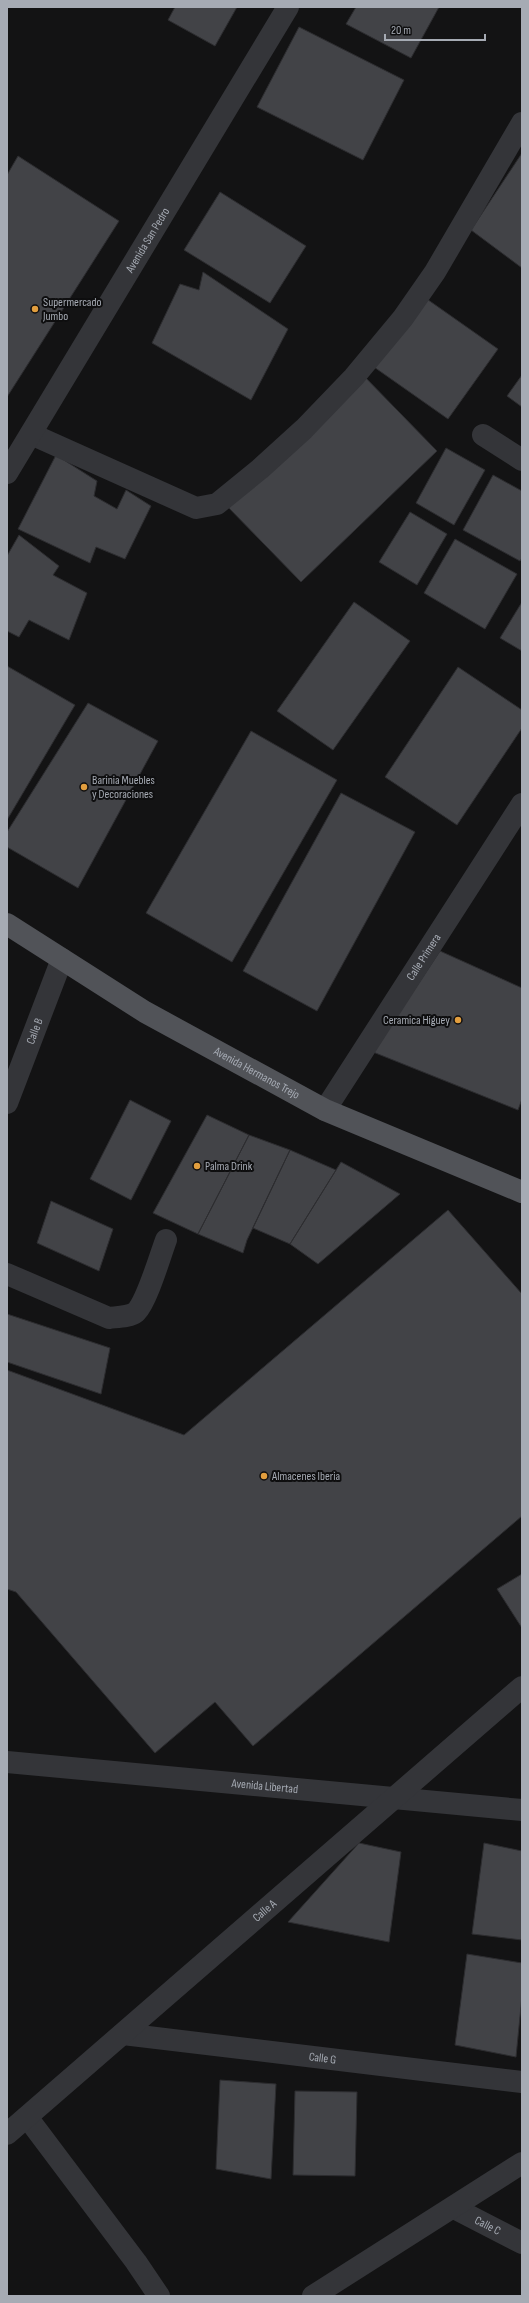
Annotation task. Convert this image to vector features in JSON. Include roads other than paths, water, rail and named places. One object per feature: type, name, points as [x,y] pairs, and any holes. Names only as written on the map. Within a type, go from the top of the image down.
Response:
[{"type":"main road","name":"Avenida Hermanos Trejo","points":[[7,924],[145,1012],[325,1110],[522,1192]]},
{"type":"street","name":"Avenida San Pedro","points":[[7,473],[288,7]]},
{"type":"street","points":[[31,434],[196,508],[217,504],[260,469],[304,429],[354,378],[403,318],[435,272],[522,123]]},
{"type":"street","points":[[483,435],[522,460]]},
{"type":"street","name":"Calle Primera","points":[[325,1110],[522,804]]},
{"type":"street","name":"Calle B","points":[[7,1103],[62,959]]},
{"type":"street","points":[[7,1274],[109,1318],[122,1316],[135,1312],[142,1303],[166,1240]]},
{"type":"street","name":"Calle A","points":[[7,2134],[522,1687]]},
{"type":"street","name":"Avenida Libertad","points":[[7,1762],[393,1800],[522,1810]]},
{"type":"street","name":"Calle G","points":[[123,2034],[522,2082]]},
{"type":"street","points":[[27,2117],[136,2262],[159,2296]]},
{"type":"street","points":[[313,2296],[454,2208],[522,2163]]},
{"type":"street","name":"Calle C","points":[[454,2208],[522,2243]]},
{"type":"place","name":"Supermercado Jumbo","points":[[35,309]]},
{"type":"place","name":"Barinia Muebles y Decoraciones","points":[[84,787]]},
{"type":"place","name":"Ceramica Higuey","points":[[458,1020]]},
{"type":"place","name":"Palma Drink","points":[[197,1166]]},
{"type":"place","name":"Almacenes Iberia","points":[[264,1476]]}]
